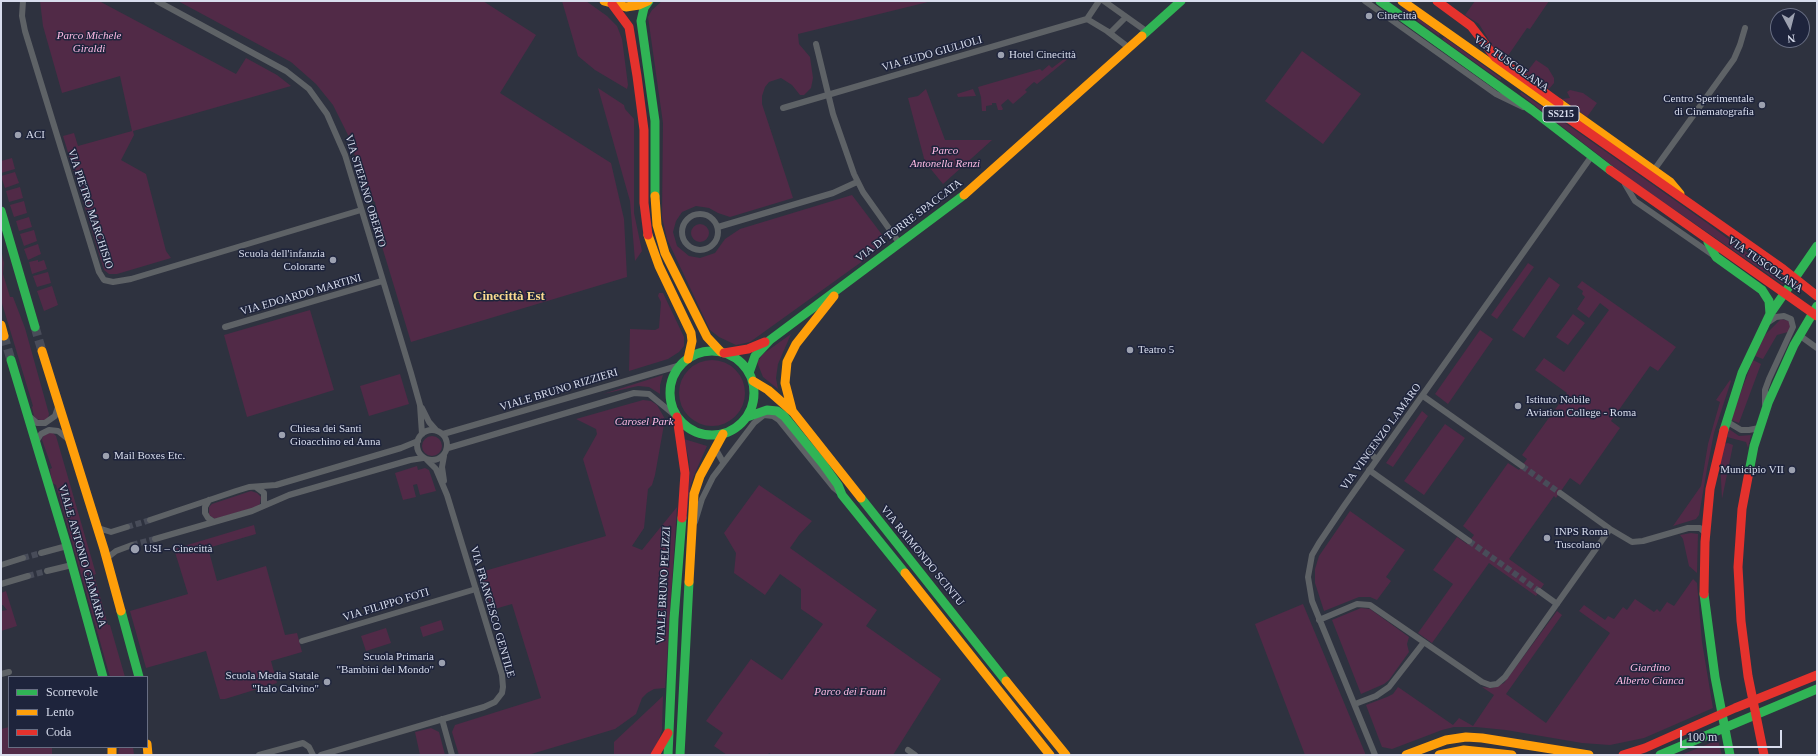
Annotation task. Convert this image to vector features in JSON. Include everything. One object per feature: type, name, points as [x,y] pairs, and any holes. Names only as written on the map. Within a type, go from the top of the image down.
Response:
[{"type":"street","name":"VIA PIETRO MARCHISIO","points":[[22,1],[22,16],[25,31],[99,272],[104,280],[113,282],[131,279],[361,210]]},
{"type":"street","name":"VIA STEFANO OBERTO","points":[[157,1],[273,63],[294,76],[309,90],[324,110],[345,155],[420,405],[429,422],[436,430]]},
{"type":"street","points":[[608,3],[619,6],[633,6],[648,1]]},
{"type":"street","points":[[608,3],[629,26],[644,130],[644,202],[647,232],[659,266],[691,333],[692,341],[685,362],[674,375],[670,389],[672,404],[677,416],[686,426],[696,432],[708,435],[723,434],[736,428],[747,417],[754,398],[751,377],[738,360],[722,352],[707,337],[665,253],[657,225],[655,203],[655,121],[641,21],[644,8],[648,1]]},
{"type":"street","points":[[1099,1],[1087,19],[1110,33],[1128,47]]},
{"type":"street","points":[[1104,1],[1146,31]]},
{"type":"street","name":"VIA DI TORRE SPACCATA","points":[[751,377],[757,354],[770,340],[965,195],[1181,1]]},
{"type":"street","name":"VIA TUSCOLANA","points":[[1365,1],[1502,98],[1532,110]]},
{"type":"street","name":"VIA TUSCOLANA","points":[[1380,1],[1532,110],[1624,181],[1784,293],[1816,312]]},
{"type":"street","name":"VIA TUSCOLANA","points":[[1402,1],[1795,278],[1817,296]]},
{"type":"street","name":"VIA TUSCOLANA","points":[[1437,1],[1471,26],[1495,56],[1670,182],[1686,201]]},
{"type":"street","points":[[1110,33],[1126,17]]},
{"type":"street","name":"VIA EUDO GIULIOLI","points":[[783,108],[1087,19]]},
{"type":"street","points":[[1654,170],[1734,59],[1745,28]]},
{"type":"street","points":[[816,44],[835,121],[857,182],[900,244]]},
{"type":"street","name":"VIA VINCENZO LAMARO","points":[[1375,755],[1319,620],[1310,592],[1308,577],[1311,560],[1319,543],[1369,470],[1592,156]]},
{"type":"street","name":"VIA TUSCOLANA","points":[[1624,181],[1635,200],[1716,257]]},
{"type":"street","points":[[718,227],[828,194],[857,182]]},
{"type":"street","points":[[1,211],[35,327]]},
{"type":"street","points":[[700,214],[711,218],[718,227],[717,239],[714,244],[704,250],[692,249],[684,240],[682,229],[685,223],[694,215],[700,214]]},
{"type":"street","points":[[1703,236],[1713,249],[1716,257],[1762,290],[1769,301],[1770,314]]},
{"type":"street","points":[[1730,755],[1721,715],[1705,610],[1705,533],[1713,471],[1726,420],[1742,373],[1770,314],[1817,246]]},
{"type":"street","points":[[1807,261],[1817,256]]},
{"type":"street","name":"VIA EDOARDO MARTINI","points":[[226,327],[382,281]]},
{"type":"street","points":[[793,412],[785,383],[787,362],[796,344],[842,286]]},
{"type":"street","points":[[1764,755],[1748,676],[1739,594],[1738,558],[1744,493],[1764,412],[1778,377],[1799,335],[1816,312]]},
{"type":"street","points":[[1764,326],[1774,318],[1782,316],[1789,318],[1793,324],[1792,330],[1767,384],[1764,412]]},
{"type":"street","points":[[1,325],[4,336]]},
{"type":"street","points":[[1799,335],[1817,348]]},
{"type":"street","name":"VIA DI TORRE SPACCATA","points":[[722,352],[748,349],[770,340]]},
{"type":"street","name":"VIALE ANTONIO CIAMARRA","points":[[42,351],[107,558],[139,676]]},
{"type":"street","points":[[685,362],[704,352],[722,352]]},
{"type":"street","name":"VIALE ANTONIO CIAMARRA","points":[[11,360],[67,546],[103,676]]},
{"type":"street","name":"VIALE BRUNO RIZZIERI","points":[[443,434],[685,362]]},
{"type":"street","name":"VIA RAIMONDO SCINTU","points":[[751,377],[793,412],[918,571],[1066,755]]},
{"type":"street","name":"VIALE BRUNO RIZZIERI","points":[[448,448],[634,393],[649,394],[677,416]]},
{"type":"street","points":[[1423,396],[1522,466]]},
{"type":"street","points":[[27,413],[36,422],[45,423],[55,416],[58,403]]},
{"type":"street","name":"VIA STEFANO OBERTO","points":[[420,405],[422,434]]},
{"type":"street","name":"VIA RAIMONDO SCINTU","points":[[747,417],[767,410],[777,411],[782,414],[823,464],[838,485],[842,495]]},
{"type":"street","name":"VIA RAIMONDO SCINTU","points":[[692,533],[707,487],[723,462],[758,419],[764,415],[771,415],[779,420],[834,488],[842,495],[1050,755]]},
{"type":"street","name":"VIALE BRUNO PELIZZI","points":[[668,755],[674,618],[685,468],[677,416]]},
{"type":"street","points":[[1726,420],[1741,430],[1759,428]]},
{"type":"street","points":[[36,442],[42,432],[52,430],[63,433],[71,444]]},
{"type":"street","points":[[155,539],[252,511],[288,495],[390,465],[425,459],[436,460],[444,456],[448,448],[447,440],[443,434],[436,430],[428,431],[422,434],[418,441],[418,451],[425,459]]},
{"type":"street","points":[[680,755],[692,514],[696,486],[723,434]]},
{"type":"street","points":[[150,520],[236,491],[276,485],[401,448],[418,441]]},
{"type":"street","points":[[715,448],[723,462]]},
{"type":"street","points":[[1370,454],[1377,459]]},
{"type":"street","name":"VIA FRANCESCO GENTILE","points":[[444,456],[442,467],[445,491]]},
{"type":"street","name":"VIA FRANCESCO GENTILE","points":[[321,755],[491,703],[499,697],[503,690],[502,675],[445,491],[436,469],[425,459]]},
{"type":"street","points":[[1369,470],[1469,541]]},
{"type":"street","points":[[256,487],[264,493],[264,505]]},
{"type":"street","points":[[1560,493],[1628,540],[1636,542],[1688,528],[1700,528],[1705,533]]},
{"type":"street","points":[[209,500],[205,511],[208,518],[214,522]]},
{"type":"street","points":[[681,514],[692,514]]},
{"type":"street","points":[[98,528],[111,532],[127,527]]},
{"type":"street","points":[[1319,620],[1357,604],[1367,604],[1376,608],[1482,682],[1490,685],[1497,684],[1505,677],[1610,529]]},
{"type":"street","points":[[107,558],[116,551],[132,545]]},
{"type":"street","points":[[41,553],[67,546]]},
{"type":"street","points":[[1,565],[23,558]]},
{"type":"street","points":[[47,571],[72,565]]},
{"type":"street","points":[[1,584],[28,576]]},
{"type":"street","name":"VIA FILIPPO FOTI","points":[[302,641],[476,589]]},
{"type":"street","points":[[1539,591],[1557,604]]},
{"type":"street","points":[[1354,704],[1376,696],[1389,687],[1424,642]]},
{"type":"street","points":[[1,674],[9,672]]},
{"type":"street","points":[[1623,755],[1645,748],[1817,675]]},
{"type":"street","points":[[1660,755],[1817,689]]},
{"type":"street","points":[[442,719],[452,755]]},
{"type":"street","points":[[655,755],[669,731]]},
{"type":"street","points":[[1406,755],[1446,740],[1466,737],[1482,738],[1589,755]]},
{"type":"street","points":[[259,755],[303,743],[309,747],[313,755]]},
{"type":"street","points":[[908,750],[915,755]]},
{"type":"street","points":[[1439,755],[1464,750],[1512,755]]},
{"type":"green space","name":"Parco Michele Giraldi","points":[[40,1],[99,1],[236,74],[246,58],[277,75],[291,86],[133,131],[134,135],[121,160],[146,174],[166,251],[171,258],[117,274],[109,274],[104,270],[63,136],[74,133],[78,146],[132,131],[120,76],[62,93],[43,26]]},
{"type":"green space","points":[[178,1],[483,1],[536,35],[500,93],[611,163],[624,219],[627,277],[411,342],[373,217],[377,213],[375,202],[367,196],[350,139],[333,105],[316,84],[291,62]]},
{"type":"green space","points":[[562,1],[586,1],[607,16],[617,26],[622,39],[628,85],[627,89],[595,70],[578,56]]},
{"type":"green space","points":[[662,1],[932,1],[798,34],[799,44],[810,57],[813,78],[811,88],[804,95],[800,95],[792,85],[781,78],[769,82],[765,87],[762,96],[762,104],[793,198],[730,217],[709,208],[696,206],[682,212],[676,221],[673,232],[677,246],[689,256],[700,258],[715,253],[725,239],[740,229],[852,195],[883,236],[884,243],[878,250],[750,342],[736,345],[719,337],[710,330],[667,239],[662,217],[663,123],[648,17],[652,10]]},
{"type":"green space","points":[[1475,1],[1549,1],[1530,29],[1527,28],[1505,60],[1497,53],[1479,24],[1465,15]]},
{"type":"green space","points":[[1405,9],[1440,34],[1439,36],[1403,11]]},
{"type":"green space","points":[[1444,37],[1501,79],[1500,80],[1446,42],[1442,39]]},
{"type":"green space","points":[[1302,51],[1361,94],[1323,144],[1265,101]]},
{"type":"green space","points":[[1068,56],[1069,58],[1037,84],[1034,82],[1025,90],[1027,92],[1013,104],[1008,99],[1001,105],[1002,110],[998,110],[996,103],[992,103],[992,105],[986,106],[986,111],[982,111],[981,97],[978,87],[1040,69],[1042,71],[1049,65],[1052,68]]},
{"type":"green space","points":[[1536,60],[1548,68],[1554,78],[1554,83],[1549,89],[1526,73]]},
{"type":"green space","points":[[598,88],[624,105],[625,109],[634,119],[634,213],[642,251],[635,261],[630,201]]},
{"type":"green space","name":"Parco Antonella Renzi","points":[[926,89],[945,140],[992,140],[943,184],[925,162],[908,98],[918,96]]},
{"type":"green space","points":[[973,89],[976,96],[958,97],[957,94]]},
{"type":"green space","points":[[1570,90],[1583,93],[1597,103],[1587,117],[1562,99],[1570,98],[1567,92]]},
{"type":"green space","points":[[1521,92],[1707,223],[1785,281],[1785,284],[1782,284],[1627,177],[1520,94]]},
{"type":"green space","points":[[12,158],[15,169],[1,173],[1,161]]},
{"type":"green space","points":[[15,172],[19,183],[5,188],[1,176]]},
{"type":"green space","points":[[20,187],[23,198],[9,202],[6,191]]},
{"type":"green space","points":[[24,201],[27,213],[14,217],[10,205]]},
{"type":"green space","points":[[29,217],[32,227],[19,231],[16,221]]},
{"type":"green space","points":[[700,224],[706,227],[709,233],[706,239],[700,242],[694,239],[691,233],[694,227]]},
{"type":"green space","points":[[34,230],[37,241],[24,246],[20,234]]},
{"type":"green space","points":[[38,244],[41,254],[28,260],[24,249]]},
{"type":"green space","points":[[1,249],[4,263],[3,274],[10,297],[13,297],[25,328],[49,414],[48,418],[44,421],[37,419],[34,416],[33,406],[1,300]]},
{"type":"green space","points":[[38,260],[38,262],[44,260],[47,269],[32,274],[29,262]]},
{"type":"green space","points":[[1528,263],[1534,267],[1497,319],[1491,315]]},
{"type":"green space","points":[[48,272],[51,283],[37,287],[33,276]]},
{"type":"green space","points":[[1549,277],[1560,285],[1524,338],[1512,330]]},
{"type":"green space","points":[[1582,281],[1676,347],[1658,371],[1650,366],[1611,421],[1620,428],[1580,485],[1570,478],[1556,498],[1554,496],[1509,559],[1544,584],[1536,596],[1489,563],[1432,643],[1418,633],[1453,584],[1433,570],[1457,537],[1467,544],[1474,535],[1463,526],[1508,463],[1519,470],[1527,459],[1522,455],[1567,393],[1535,370],[1544,358],[1564,372],[1609,310],[1600,303],[1589,318],[1577,309],[1585,297],[1582,294],[1583,291],[1577,287]]},
{"type":"green space","points":[[52,286],[58,305],[44,311],[37,291]]},
{"type":"green space","points":[[659,293],[663,293],[684,337],[684,346],[679,352],[668,359],[629,371],[630,329],[655,330],[659,328],[661,302],[658,296]]},
{"type":"green space","points":[[310,310],[334,390],[247,417],[224,335]]},
{"type":"green space","points":[[1573,314],[1585,323],[1568,345],[1556,337]]},
{"type":"green space","points":[[1781,319],[1789,321],[1790,327],[1788,332],[1777,335],[1763,359],[1755,356],[1765,335]]},
{"type":"green space","points":[[1480,330],[1493,339],[1448,404],[1435,394]]},
{"type":"green space","points":[[791,334],[778,364],[776,378],[778,389],[763,377],[757,362],[763,354]]},
{"type":"green space","points":[[705,360],[719,360],[731,365],[740,374],[745,386],[743,406],[736,417],[719,426],[705,426],[693,421],[684,412],[679,400],[679,386],[684,374],[693,365]]},
{"type":"green space","points":[[1753,360],[1761,364],[1739,423],[1731,420],[1731,418]]},
{"type":"green space","points":[[400,374],[409,404],[369,416],[360,386]]},
{"type":"green space","points":[[663,375],[660,385],[660,394],[649,387],[638,386],[603,394]]},
{"type":"green space","points":[[1730,380],[1731,381],[1714,433],[1699,515],[1696,519],[1673,526],[1701,486],[1708,444],[1720,402],[1716,400]]},
{"type":"green space","name":"Carosel Park","points":[[643,400],[651,401],[657,405],[665,419],[655,475],[652,485],[648,489],[644,528],[632,546],[642,550],[677,507],[665,688],[654,689],[647,693],[642,698],[636,714],[615,729],[528,755],[459,755],[452,732],[455,725],[541,698],[512,604],[491,610],[481,572],[606,536],[583,459],[597,434],[596,429],[576,419]]},
{"type":"green space","points":[[1422,411],[1428,416],[1393,467],[1386,463]]},
{"type":"green space","points":[[1445,424],[1465,438],[1424,495],[1404,481]]},
{"type":"green space","points":[[1729,429],[1739,436],[1751,435],[1748,448],[1746,442],[1727,437]]},
{"type":"green space","points":[[48,433],[53,433],[56,436],[96,574],[94,575],[108,625],[110,625],[125,676],[110,676],[56,485],[52,483],[50,469],[52,468],[42,440],[43,436]]},
{"type":"green space","points":[[428,436],[436,436],[442,442],[442,450],[436,456],[428,456],[422,450],[422,442]]},
{"type":"green space","points":[[684,439],[707,446],[691,484],[687,512],[690,473],[689,460]]},
{"type":"green space","points":[[1728,443],[1733,445],[1722,499],[1720,461],[1724,444]]},
{"type":"green space","points":[[417,466],[418,470],[425,468],[429,470],[436,491],[420,495],[417,484],[413,485],[416,497],[403,500],[395,473]]},
{"type":"green space","name":"Parco dei Fauni","points":[[759,485],[812,521],[799,535],[790,548],[877,610],[866,626],[941,679],[893,755],[772,755],[769,753],[768,755],[727,755],[714,746],[723,733],[706,721],[751,659],[782,680],[823,624],[801,609],[801,589],[780,574],[765,595],[734,573],[736,553],[724,533]]},
{"type":"green space","points":[[251,491],[257,493],[261,497],[260,504],[256,507],[215,519],[209,515],[209,507],[212,504]]},
{"type":"green space","points":[[1350,511],[1405,550],[1386,577],[1391,581],[1377,600],[1370,597],[1359,597],[1324,611],[1315,583],[1315,569],[1319,556]]},
{"type":"green space","points":[[254,525],[256,534],[208,548],[217,581],[266,566],[285,635],[297,633],[302,652],[271,661],[277,683],[225,699],[220,699],[206,651],[146,668],[130,611],[188,594],[174,549]]},
{"type":"green space","points":[[1691,533],[1698,534],[1697,573],[1689,566],[1683,539],[1680,535]]},
{"type":"green space","name":"Giardino Alberto Cianca","points":[[1693,579],[1697,583],[1702,642],[1713,708],[1644,738],[1610,745],[1582,743],[1506,730],[1476,727],[1454,727],[1392,749],[1382,747],[1366,705],[1393,694],[1398,687],[1453,725],[1459,718],[1473,726],[1494,695],[1482,687],[1492,688],[1504,683],[1557,611],[1562,615],[1506,694],[1546,723],[1610,633],[1579,611],[1584,605],[1605,620],[1608,616],[1614,619],[1623,607],[1627,610],[1635,599],[1654,612],[1657,609],[1660,612],[1667,602],[1674,606]]},
{"type":"green space","points":[[6,591],[17,626],[1,631],[1,611],[7,610],[3,605],[1,605],[1,593]]},
{"type":"green space","points":[[1303,604],[1365,755],[1305,755],[1255,624]]},
{"type":"green space","points":[[1361,608],[1370,609],[1409,637],[1407,644],[1409,652],[1389,680],[1384,684],[1361,694],[1332,620]]},
{"type":"green space","points":[[441,620],[444,630],[423,637],[420,627]]},
{"type":"green space","points":[[386,628],[391,643],[366,651],[361,636]]},
{"type":"green space","points":[[663,696],[662,730],[658,742],[650,755],[614,755],[614,742]]},
{"type":"green space","points":[[8,727],[8,748],[52,748],[52,755],[1,755],[1,729]]},
{"type":"green space","points":[[431,728],[439,732],[445,755],[420,755],[415,732]]},
{"type":"green space","points":[[1718,740],[1722,755],[1681,755]]},
{"type":"green space","points":[[119,748],[133,748],[134,755],[118,755]]},
{"type":"tunnel","points":[[35,327],[42,351]]},
{"type":"tunnel","points":[[4,336],[11,360]]},
{"type":"tunnel","points":[[1522,466],[1560,493]]},
{"type":"tunnel","points":[[127,527],[150,520]]},
{"type":"tunnel","points":[[132,545],[155,539]]},
{"type":"tunnel","points":[[1469,541],[1539,591]]},
{"type":"tunnel","points":[[23,558],[41,553]]},
{"type":"tunnel","points":[[28,576],[47,571]]},
{"type":"traffic: fast","points":[[649,1],[644,8],[641,21],[655,121],[655,196]]},
{"type":"traffic: fast","points":[[1142,36],[1181,1]]},
{"type":"traffic: fast","points":[[1380,1],[1532,110],[1610,170]]},
{"type":"traffic: fast","points":[[749,373],[755,356],[770,340],[964,195]]},
{"type":"traffic: fast","points":[[1,211],[35,327]]},
{"type":"traffic: fast","points":[[1708,242],[1716,257],[1762,290],[1769,301],[1770,314]]},
{"type":"traffic: fast","points":[[1795,278],[1817,246]]},
{"type":"traffic: fast","points":[[1724,430],[1742,373],[1770,314],[1795,278]]},
{"type":"traffic: fast","points":[[1749,472],[1754,446],[1768,403],[1794,345],[1817,306]]},
{"type":"traffic: fast","points":[[712,351],[728,354],[742,363],[751,377],[754,393],[751,409],[742,423],[728,432],[712,435],[696,432],[682,423],[673,409],[670,393],[673,377],[682,363],[696,354],[712,351]]},
{"type":"traffic: fast","points":[[11,360],[67,546],[103,676]]},
{"type":"traffic: fast","points":[[747,417],[767,410],[777,411],[784,416],[823,464],[838,485],[842,495],[905,573]]},
{"type":"traffic: fast","points":[[861,498],[1006,681]]},
{"type":"traffic: fast","points":[[668,755],[674,619],[682,518]]},
{"type":"traffic: fast","points":[[680,755],[689,582]]},
{"type":"traffic: fast","points":[[1704,594],[1715,677],[1730,755]]},
{"type":"traffic: fast","points":[[121,611],[139,676]]},
{"type":"traffic: fast","points":[[1660,755],[1817,689]]},
{"type":"traffic: slow","points":[[604,1],[626,7],[639,5],[648,1]]},
{"type":"traffic: slow","points":[[1402,1],[1568,118]]},
{"type":"traffic: slow","points":[[964,195],[1142,36]]},
{"type":"traffic: slow","points":[[1559,103],[1670,182],[1680,194]]},
{"type":"traffic: slow","points":[[655,196],[657,225],[665,253],[707,337],[721,352]]},
{"type":"traffic: slow","points":[[648,235],[659,266],[691,333],[692,341],[688,359]]},
{"type":"traffic: slow","points":[[792,410],[785,383],[787,362],[796,344],[834,296]]},
{"type":"traffic: slow","points":[[1,325],[4,336]]},
{"type":"traffic: slow","points":[[42,351],[104,549],[121,611]]},
{"type":"traffic: slow","points":[[753,381],[768,390],[793,412],[861,498]]},
{"type":"traffic: slow","points":[[689,582],[694,494],[700,476],[723,434]]},
{"type":"traffic: slow","points":[[905,573],[1050,755]]},
{"type":"traffic: slow","points":[[1006,681],[1066,755]]},
{"type":"traffic: slow","points":[[1406,755],[1446,740],[1466,737],[1482,738],[1589,755]]},
{"type":"traffic: slow","points":[[112,748],[112,755]]},
{"type":"traffic: slow","points":[[147,748],[148,755]]},
{"type":"traffic: slow","points":[[1439,755],[1464,750],[1512,755]]},
{"type":"traffic: jam","points":[[1437,1],[1471,26],[1495,57],[1559,103]]},
{"type":"traffic: jam","points":[[612,4],[629,27],[637,76],[644,130],[644,203],[648,235]]},
{"type":"traffic: jam","points":[[1568,118],[1783,269],[1817,296]]},
{"type":"traffic: jam","points":[[1610,170],[1817,316]]},
{"type":"traffic: jam","points":[[724,353],[748,349],[765,342]]},
{"type":"traffic: jam","points":[[677,417],[685,473],[682,518]]},
{"type":"traffic: jam","points":[[1704,594],[1705,542],[1710,489],[1724,430]]},
{"type":"traffic: jam","points":[[1749,472],[1742,509],[1738,567],[1741,621],[1748,676],[1764,755]]},
{"type":"traffic: jam","points":[[1623,755],[1645,748],[1735,708],[1817,675]]},
{"type":"traffic: jam","points":[[655,755],[668,733]]},
{"type":"place","name":"Cinecittà","points":[[1369,16]]},
{"type":"place","name":"Hotel Cinecittà","points":[[1001,55]]},
{"type":"place","name":"Centro Sperimentale di Cinematografia","points":[[1762,105]]},
{"type":"place","name":"ACI","points":[[18,135]]},
{"type":"place","name":"Scuola dell'infanzia Colorarte","points":[[333,260]]},
{"type":"place","name":"Teatro 5","points":[[1130,350]]},
{"type":"place","name":"Istituto Nobile Aviation College - Roma","points":[[1518,406]]},
{"type":"place","name":"Chiesa dei Santi Gioacchino ed Anna","points":[[282,435]]},
{"type":"place","name":"Mail Boxes Etc.","points":[[106,456]]},
{"type":"place","name":"Municipio VII","points":[[1792,470]]},
{"type":"place","name":"INPS Roma Tuscolano","points":[[1547,538]]},
{"type":"place","name":"USI – Cinecittà","points":[[135,549]]},
{"type":"place","name":"Scuola Primaria \"Bambini del Mondo\"","points":[[442,663]]},
{"type":"place","name":"Scuola Media Statale \"Italo Calvino\"","points":[[327,682]]},
{"type":"district","name":"Cinecittà Est","points":[[509,297]]}]
